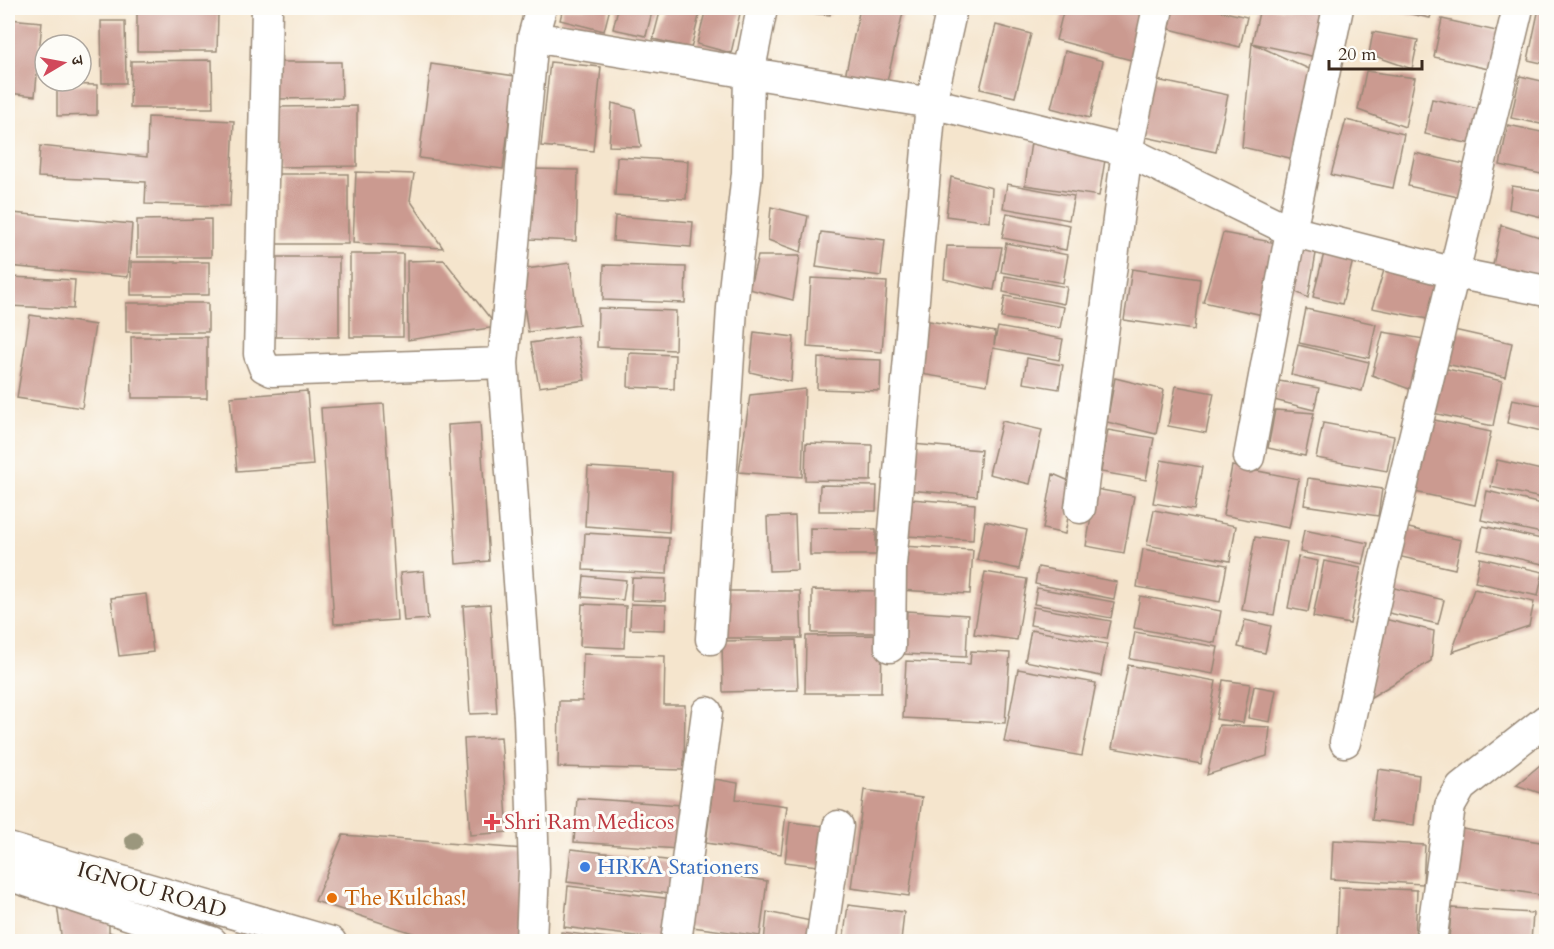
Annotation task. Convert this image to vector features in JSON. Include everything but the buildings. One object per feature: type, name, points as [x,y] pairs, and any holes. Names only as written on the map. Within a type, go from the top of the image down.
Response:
[{"type":"street","points":[[267,8],[259,354],[264,367],[272,371],[503,363]]},
{"type":"street","points":[[531,942],[534,869],[529,718],[503,363],[534,37],[541,8]]},
{"type":"street","points":[[711,639],[732,308],[747,172],[749,74],[762,8]]},
{"type":"street","points":[[890,646],[891,565],[931,103],[952,8]]},
{"type":"street","points":[[1080,508],[1127,151],[1158,8]]},
{"type":"street","points":[[1249,457],[1291,231],[1338,8]]},
{"type":"street","points":[[1345,742],[1380,576],[1518,8]]},
{"type":"street","points":[[534,37],[931,103],[1127,151],[1291,231],[1455,273],[1546,291]]},
{"type":"street","points":[[676,942],[707,712]]},
{"type":"street","points":[[1431,942],[1450,806],[1461,787],[1546,721]]},
{"type":"street","points":[[821,942],[838,826]]},
{"type":"street","name":"IGNOU ROAD","points":[[8,848],[331,942]]},
{"type":"street","name":"IGNOU ROAD","points":[[8,874],[212,942]]},
{"type":"place","name":"Shri Ram Medicos","points":[[492,822]]},
{"type":"place","name":"HRKA Stationers","points":[[585,867]]},
{"type":"place","name":"The Kulchas!","points":[[332,898]]}]
